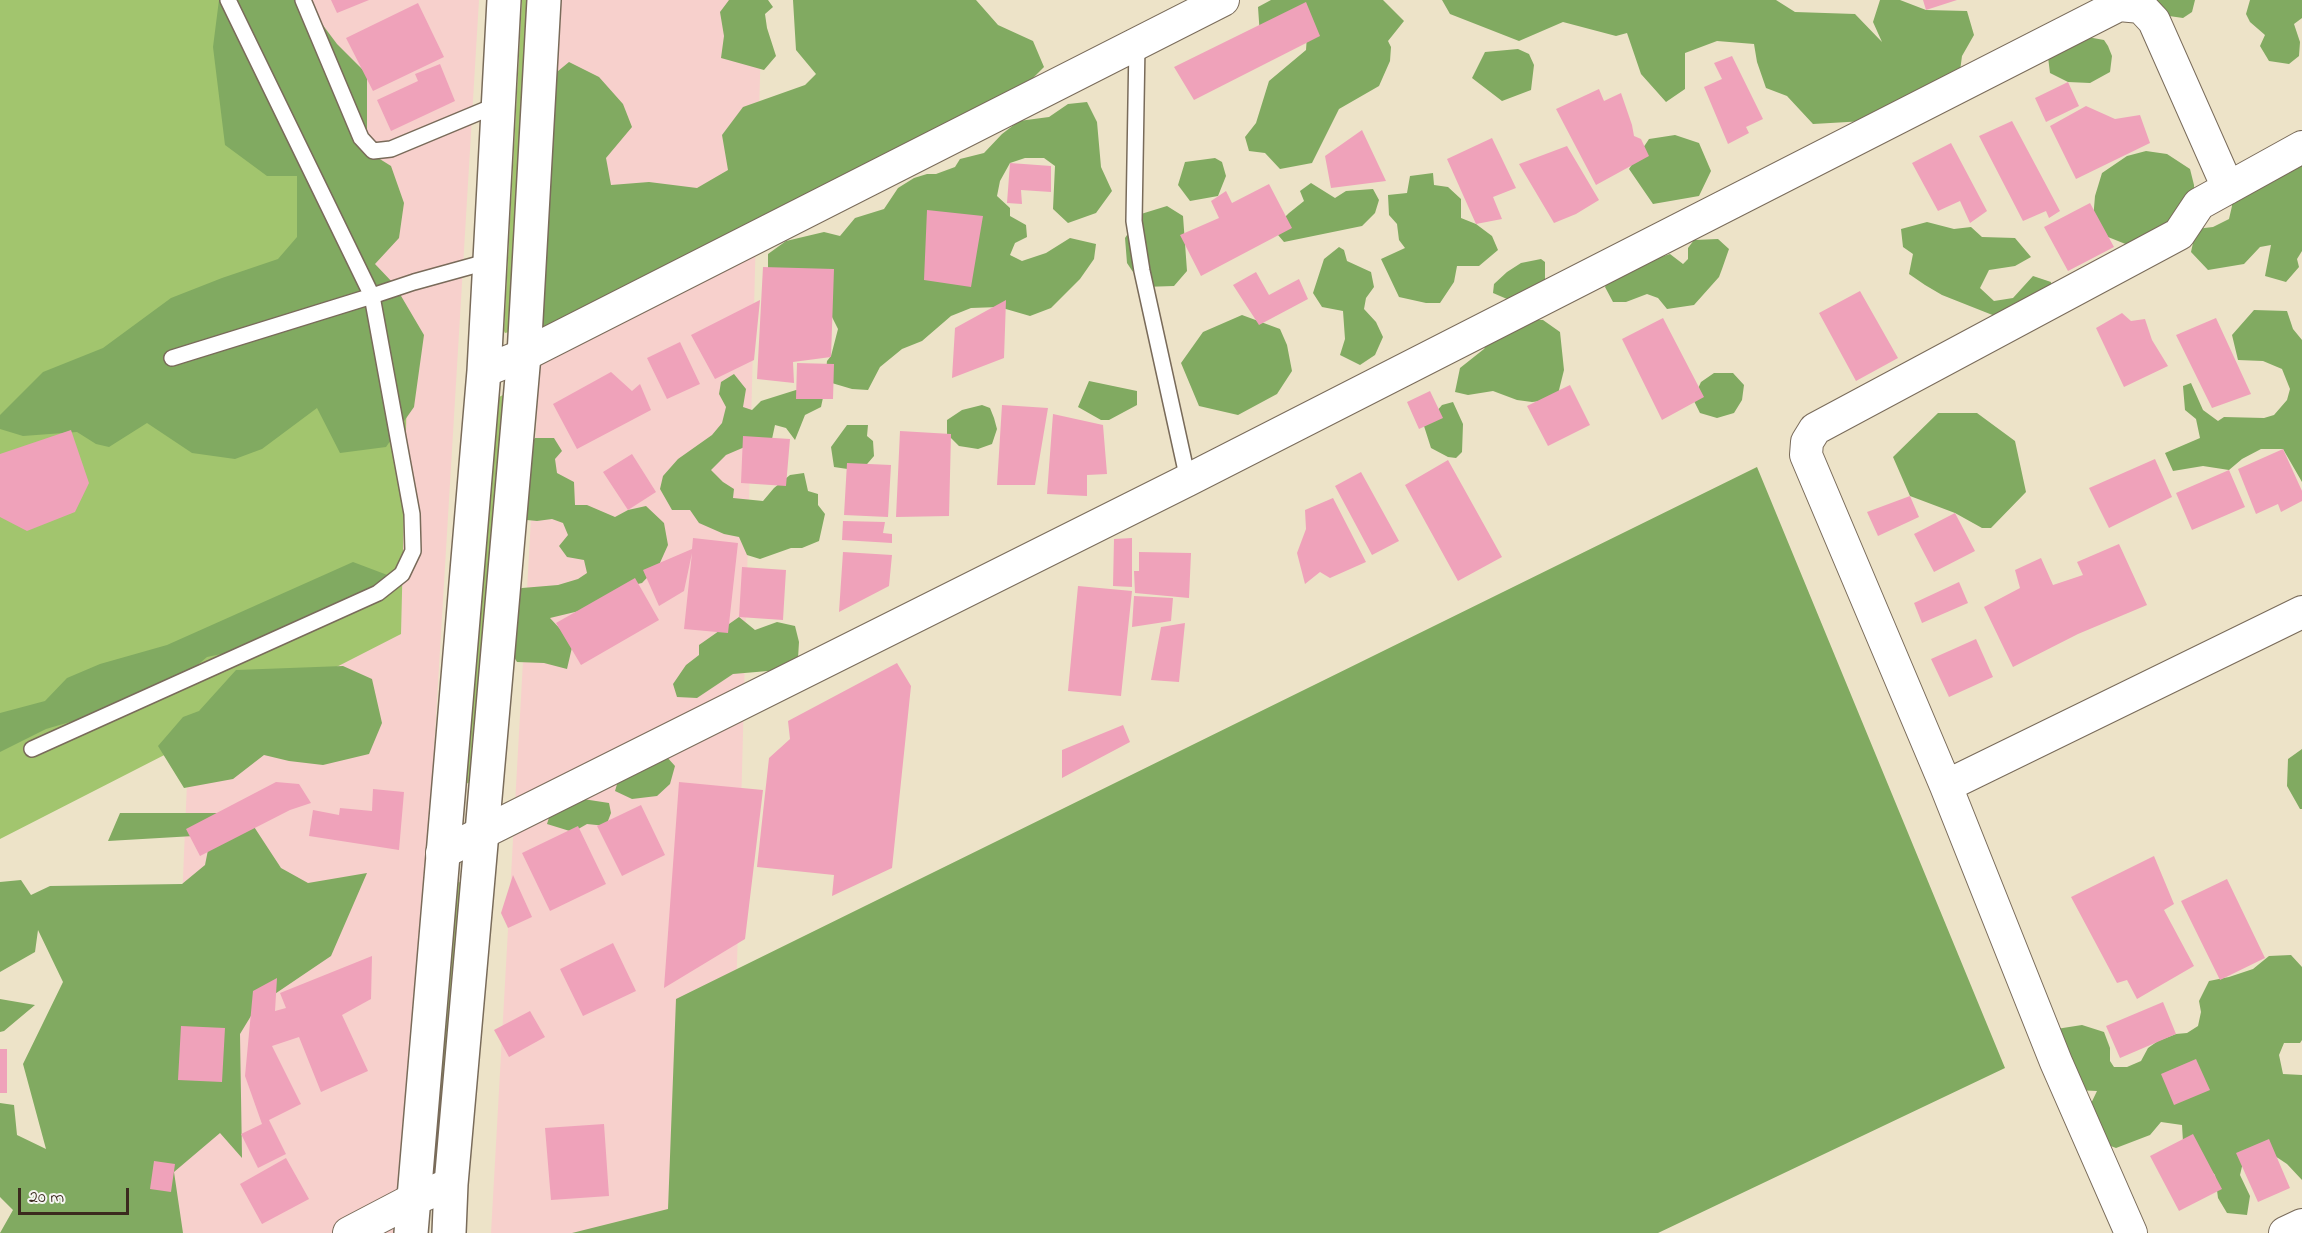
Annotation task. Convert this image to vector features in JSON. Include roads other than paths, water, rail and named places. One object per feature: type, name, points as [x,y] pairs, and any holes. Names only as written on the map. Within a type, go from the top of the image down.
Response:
[{"type":"main road","points":[[411,1233],[484,371],[504,0]]},
{"type":"main road","points":[[449,1233],[451,1184],[524,355],[544,0]]},
{"type":"street","points":[[484,371],[524,355],[1222,0]]},
{"type":"street","points":[[442,853],[1188,480],[2119,5],[2141,7],[2154,21],[2228,188]]},
{"type":"street","points":[[2131,1233],[2056,1062],[1946,786],[1806,455],[1807,442],[1815,429],[2179,234],[2199,204],[2302,147]]},
{"type":"street","points":[[1946,786],[2302,612]]},
{"type":"street","points":[[349,1233],[412,1200],[451,1184]]},
{"type":"street","points":[[2284,1233],[2302,1225]]},
{"type":"lane","points":[[32,749],[378,593],[402,573],[413,551],[412,514],[372,296],[228,0]]},
{"type":"lane","points":[[303,0],[361,138],[373,151],[391,149],[499,104]]},
{"type":"lane","points":[[1137,44],[1134,221],[1142,271],[1188,480]]},
{"type":"lane","points":[[172,358],[414,282],[490,261]]}]
